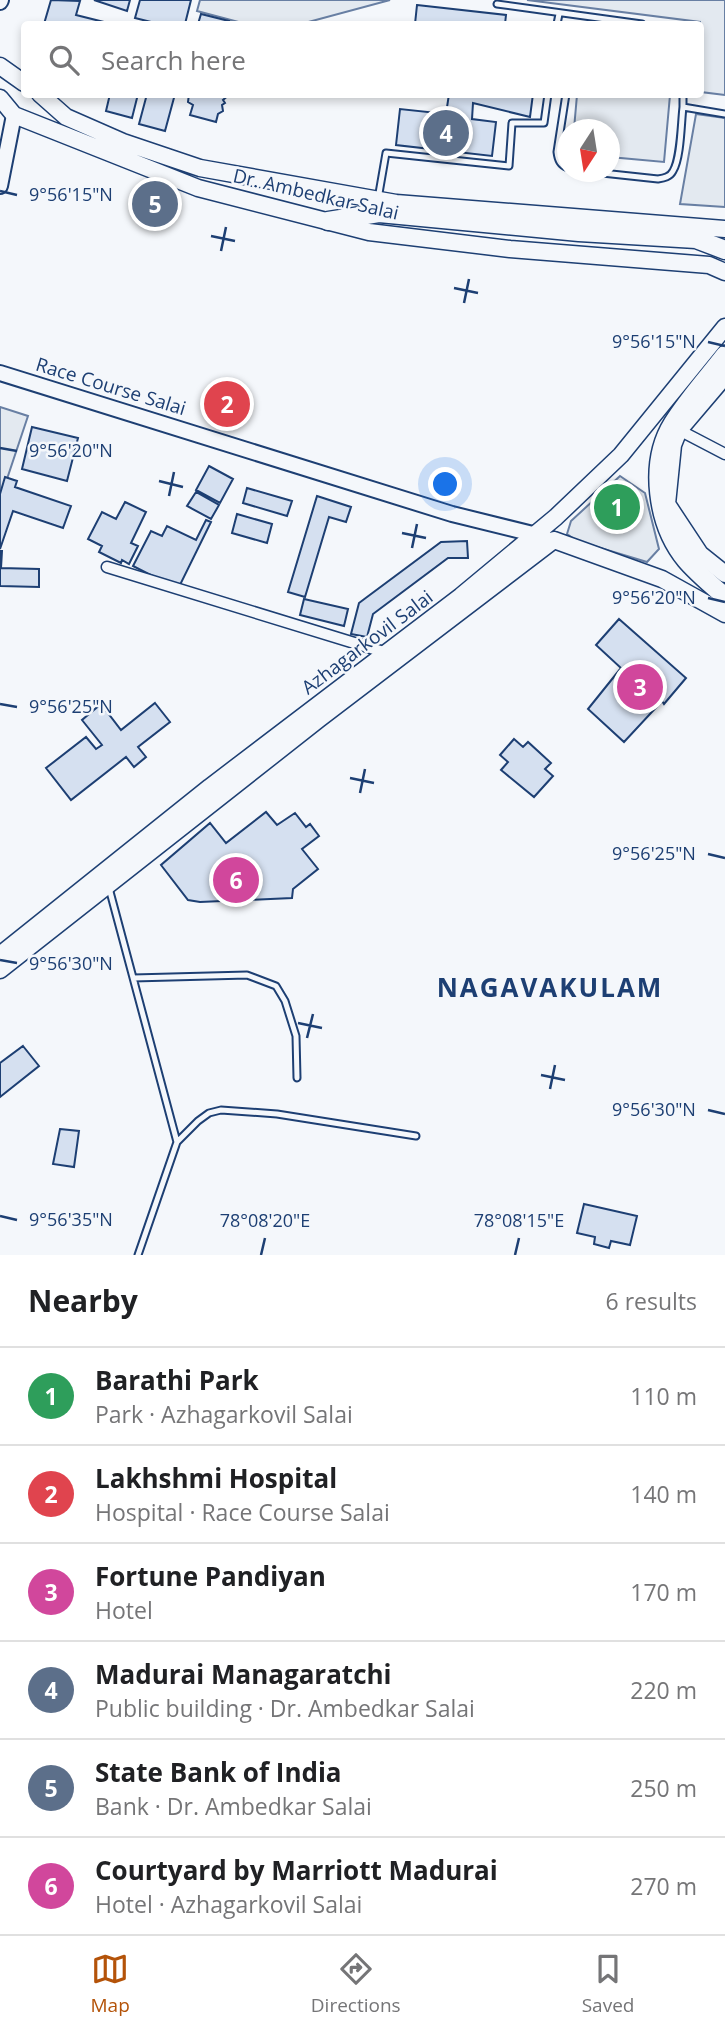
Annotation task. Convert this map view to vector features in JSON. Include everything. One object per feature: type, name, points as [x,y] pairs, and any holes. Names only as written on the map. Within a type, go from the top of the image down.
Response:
[{"type":"highway","points":[[328,221],[379,213],[534,228],[696,239],[725,250]]},
{"type":"highway","points":[[725,355],[672,425],[662,451],[658,477],[664,518],[673,539],[686,560],[725,597]]},
{"type":"main road","points":[[0,66],[21,81]]},
{"type":"main road","name":"Dr. Ambedkar Salai","points":[[0,98],[14,115],[198,188],[369,232],[510,249],[709,265],[725,272]]},
{"type":"main road","name":"Dr. Ambedkar Salai","points":[[45,98],[66,117],[123,142],[200,168],[396,203],[725,229]]},
{"type":"main road","name":"Azhagarkovil Salai","points":[[0,970],[210,787],[461,596],[556,517],[621,455],[725,327]]},
{"type":"main road","points":[[725,376],[679,430],[673,445],[667,504],[700,554],[725,574]]},
{"type":"main road","points":[[554,540],[556,517]]},
{"type":"main road","name":"Azhagarkovil Salai","points":[[0,955],[319,719],[554,540]]},
{"type":"main road","name":"Race Course Salai","points":[[554,540],[662,579],[725,614]]},
{"type":"main road","points":[[708,605],[725,626]]},
{"type":"street","points":[[0,186],[14,115]]},
{"type":"street","name":"Race Course Salai","points":[[0,373],[452,513],[554,540]]},
{"type":"street","points":[[679,430],[725,454]]},
{"type":"street","points":[[107,567],[387,653]]},
{"type":"lane","points":[[497,4],[618,21]]},
{"type":"lane","points":[[558,21],[559,13]]},
{"type":"lane","points":[[577,21],[578,16]]},
{"type":"lane","points":[[378,199],[386,153],[509,166],[512,123],[544,123],[547,98]]},
{"type":"lane","points":[[562,119],[565,98]]},
{"type":"lane","points":[[620,175],[658,180],[674,171],[683,98]]},
{"type":"lane","points":[[683,107],[725,114]]},
{"type":"lane","points":[[105,879],[177,1142]]},
{"type":"lane","points":[[133,978],[247,975],[276,986],[285,1001],[296,1036],[297,1078]]},
{"type":"lane","points":[[138,1255],[177,1142],[209,1113],[220,1110],[310,1118],[416,1136]]},
{"type":"shaded area","points":[[200,0],[390,0],[312,21],[235,21],[197,11]]},
{"type":"shaded area","points":[[527,0],[725,0],[725,95],[704,92],[704,21]]},
{"type":"shaded area","points":[[577,98],[670,98],[664,162],[620,158],[620,119],[575,119]]},
{"type":"shaded area","points":[[696,114],[725,118],[725,207],[680,204]]},
{"type":"shaded area","points":[[0,407],[28,416],[0,500]]},
{"type":"shaded area","points":[[620,476],[645,493],[659,549],[647,562],[577,541],[567,534],[571,521]]},
{"type":"building","points":[[51,0],[80,1],[76,15],[100,21],[45,21]]},
{"type":"building","points":[[94,0],[130,0],[127,11]]},
{"type":"building","points":[[140,0],[191,0],[186,21],[147,21],[135,18]]},
{"type":"building","points":[[417,5],[506,15],[505,21],[415,21]]},
{"type":"building","points":[[201,14],[229,21],[199,21]]},
{"type":"building","points":[[109,98],[137,98],[132,118],[106,111]]},
{"type":"building","points":[[146,98],[174,98],[165,131],[139,124]]},
{"type":"building","points":[[188,98],[225,98],[223,111],[218,114],[216,122],[190,115],[193,105],[188,102]]},
{"type":"building","points":[[448,98],[532,98],[530,117],[473,103],[472,119],[496,122],[492,156],[396,145],[400,109],[446,114]]},
{"type":"building","points":[[218,385],[240,390],[234,418],[212,413]]},
{"type":"building","points":[[32,427],[78,438],[67,481],[22,469]]},
{"type":"building","points":[[209,466],[233,479],[220,503],[196,490]]},
{"type":"building","points":[[5,477],[17,481],[15,487],[71,506],[63,528],[13,511],[0,549],[0,494]]},
{"type":"building","points":[[247,488],[292,501],[287,516],[243,503]]},
{"type":"building","points":[[196,492],[219,505],[211,519],[187,506]]},
{"type":"building","points":[[317,496],[351,507],[346,522],[329,517],[305,597],[288,592]]},
{"type":"building","points":[[125,502],[146,512],[131,543],[138,546],[129,564],[99,552],[102,546],[88,539],[102,512],[116,519]]},
{"type":"building","points":[[237,514],[272,524],[267,543],[232,533]]},
{"type":"building","points":[[206,520],[211,522],[178,589],[133,566],[151,531],[162,536],[167,526],[196,540]]},
{"type":"building","points":[[467,541],[468,558],[448,558],[373,614],[367,637],[351,634],[359,603],[441,542]]},
{"type":"building","points":[[0,551],[1,568],[39,569],[39,587],[0,586]]},
{"type":"building","points":[[304,599],[348,609],[344,626],[300,615]]},
{"type":"building","points":[[619,619],[686,678],[664,704],[662,701],[624,742],[588,709],[621,668],[596,645]]},
{"type":"building","points":[[155,703],[170,722],[138,747],[146,757],[134,767],[126,757],[71,800],[46,768],[86,737],[96,749],[102,745],[82,720],[101,704],[121,730]]},
{"type":"building","points":[[514,739],[523,747],[528,742],[551,763],[545,769],[553,776],[534,797],[501,770],[508,762],[500,755]]},
{"type":"building","points":[[266,812],[277,825],[295,813],[306,827],[310,824],[319,836],[302,849],[318,869],[293,889],[292,898],[200,902],[188,900],[161,865],[210,823],[226,843]]},
{"type":"building","points":[[23,1046],[39,1066],[0,1097],[0,1063]]},
{"type":"building","points":[[60,1129],[79,1131],[74,1167],[53,1164]]},
{"type":"building","points":[[584,1204],[637,1216],[630,1245],[611,1241],[609,1248],[594,1244],[595,1237],[577,1233]]},
{"type":"place","name":"Madurai Managaratchi","points":[[446,133]]},
{"type":"place","name":"State Bank of India","points":[[155,204]]},
{"type":"place","name":"Lakhshmi Hospital","points":[[227,404]]},
{"type":"place","name":"Barathi Park","points":[[617,507]]},
{"type":"place","name":"Fortune Pandiyan","points":[[640,687]]},
{"type":"place","name":"Courtyard by Marriott Madurai","points":[[236,880]]},
{"type":"district","name":"NAGAVAKULAM","points":[[550,988]]}]
